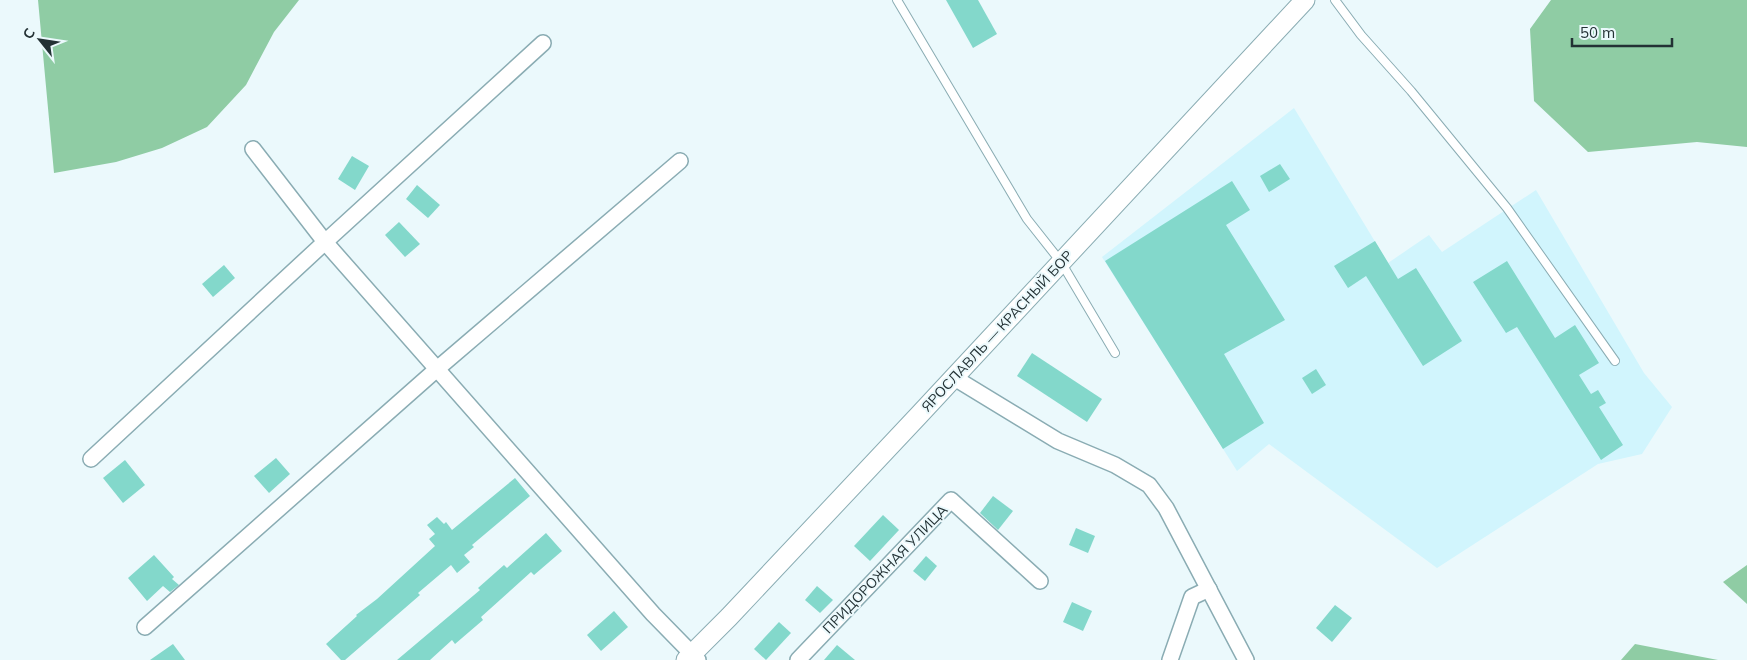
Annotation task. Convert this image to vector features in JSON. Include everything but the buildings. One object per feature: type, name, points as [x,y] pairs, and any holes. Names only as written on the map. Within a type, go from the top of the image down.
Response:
[{"type":"street","name":"ЯРОСЛАВЛЬ — КРАСНЫЙ БОР","points":[[692,658],[1305,0]]},
{"type":"street","points":[[91,459],[543,43]]},
{"type":"street","points":[[253,149],[325,242],[692,658]]},
{"type":"street","points":[[145,627],[437,369],[680,161]]},
{"type":"street","points":[[953,377],[1058,441],[1115,464],[1149,485],[1166,508],[1246,660]]},
{"type":"street","name":"ПРИДОРОЖНАЯ УЛИЦА","points":[[798,660],[951,500],[1040,581]]},
{"type":"street","points":[[1170,660],[1192,597],[1209,589]]},
{"type":"lane","points":[[897,0],[1027,219],[1062,262],[1115,353]]},
{"type":"lane","points":[[1335,0],[1361,35],[1411,91],[1507,208],[1615,361]]},
{"type":"shaded area","points":[[1294,108],[1388,263],[1429,235],[1442,252],[1536,190],[1644,373],[1672,407],[1642,454],[1598,464],[1437,568],[1269,444],[1237,471],[1102,257]]},
{"type":"green space","points":[[38,0],[299,0],[274,32],[246,85],[207,127],[162,148],[116,162],[54,173]]},
{"type":"green space","points":[[1551,0],[1747,0],[1747,147],[1697,142],[1588,152],[1534,101],[1530,29]]},
{"type":"green space","points":[[1747,565],[1747,604],[1723,582]]},
{"type":"green space","points":[[1635,644],[1718,660],[1621,660]]}]
